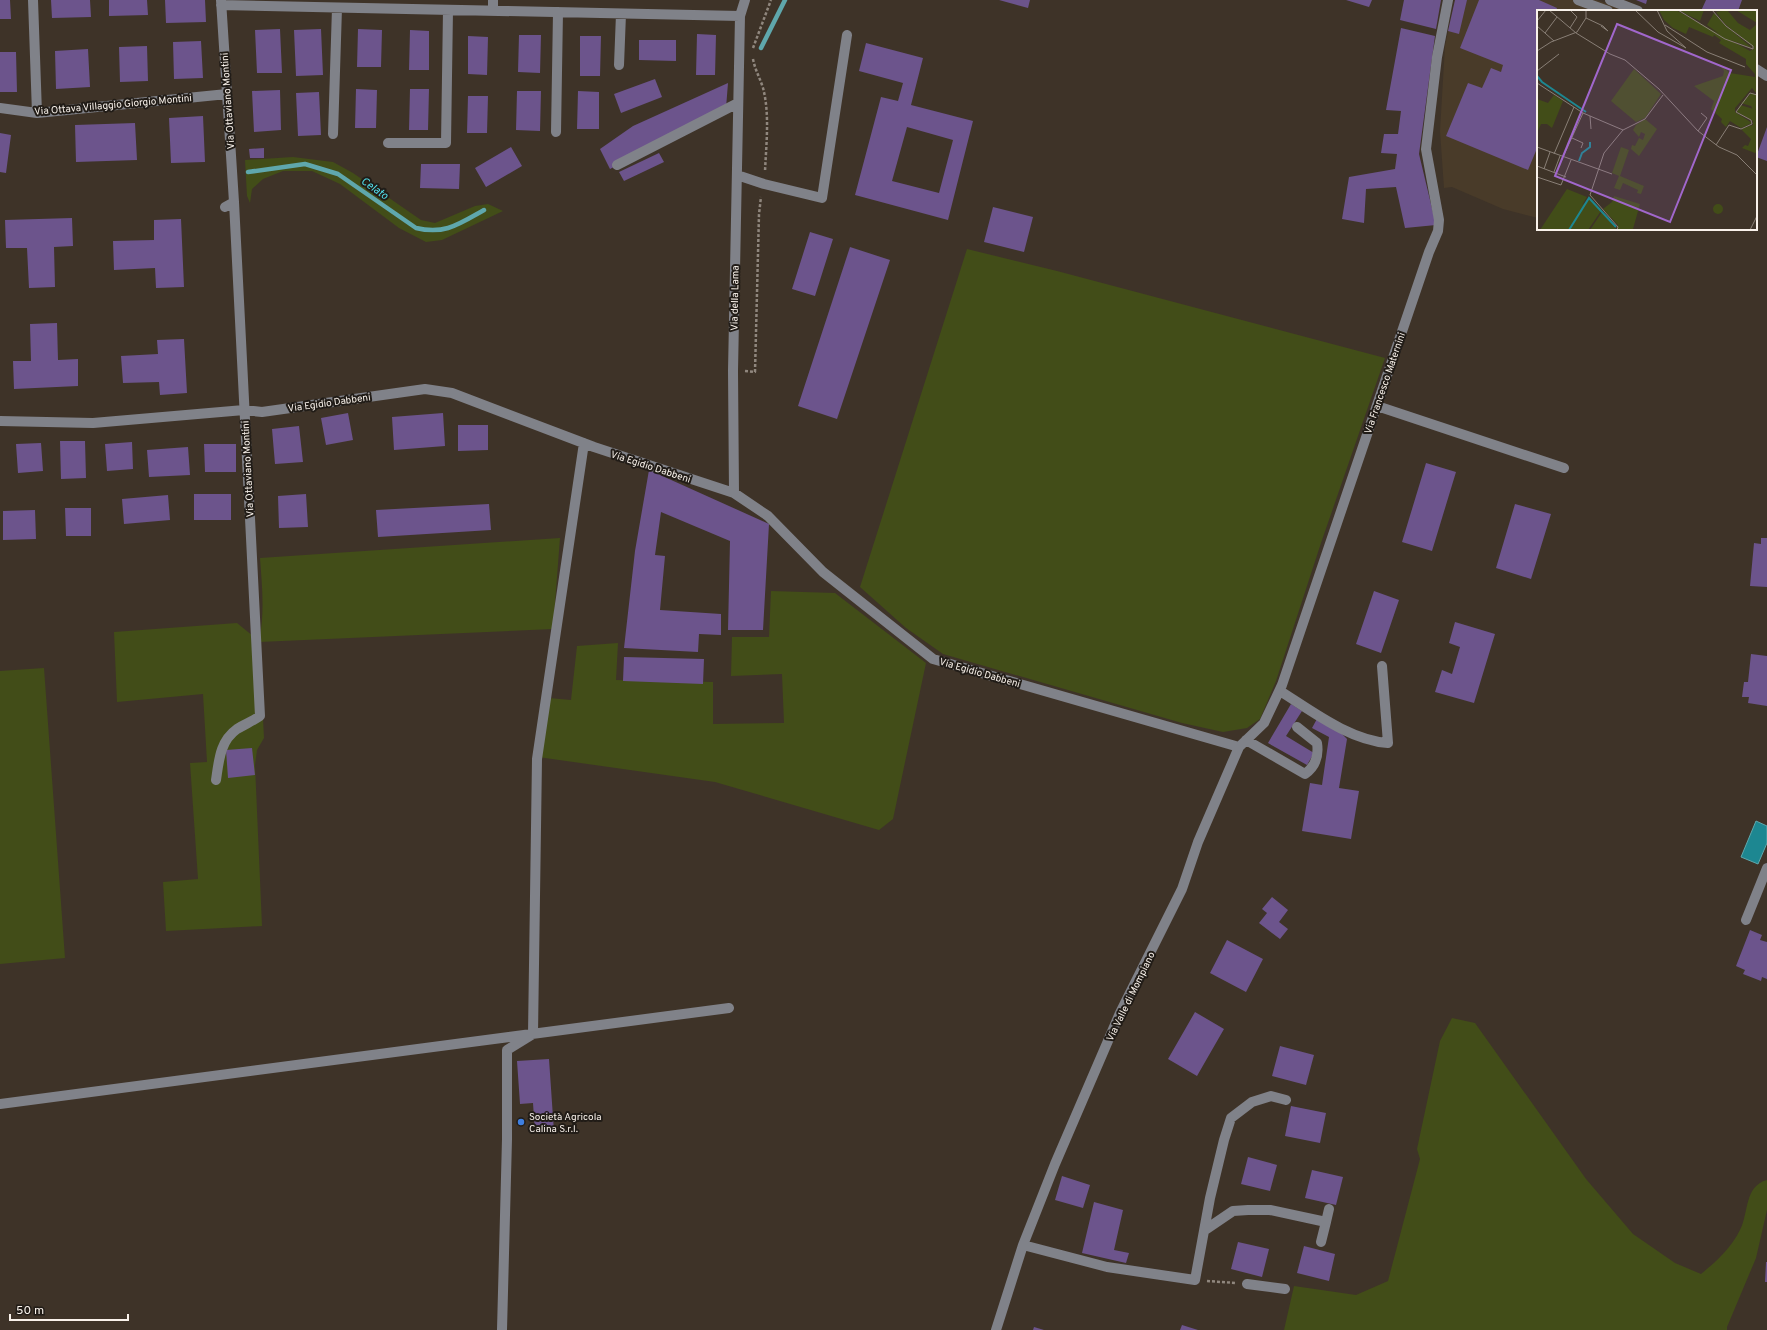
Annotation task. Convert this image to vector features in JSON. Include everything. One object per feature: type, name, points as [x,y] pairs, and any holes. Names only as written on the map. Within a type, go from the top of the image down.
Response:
[{"type":"street","points":[[33,0],[37,113]]},
{"type":"street","points":[[493,0],[493,11]]},
{"type":"street","name":"Via della Lama","points":[[734,493],[733,371],[738,103],[740,16],[744,0]]},
{"type":"street","name":"Via Francesco Maternini","points":[[1243,744],[1264,723],[1280,691],[1429,252],[1438,231],[1437,208],[1426,150],[1437,57],[1448,0]]},
{"type":"street","points":[[1578,0],[1605,10]]},
{"type":"street","points":[[1610,0],[1635,10]]},
{"type":"street","points":[[221,3],[337,8],[740,16]]},
{"type":"street","name":"Via Ottaviano Montini","points":[[216,780],[219,754],[225,740],[237,729],[260,716],[244,410],[238,378],[229,205],[233,185],[221,3]]},
{"type":"street","points":[[333,134],[337,8]]},
{"type":"street","points":[[388,143],[446,143],[448,10]]},
{"type":"street","points":[[556,132],[558,12]]},
{"type":"street","points":[[619,64],[621,14]]},
{"type":"street","points":[[737,175],[764,184],[822,198],[848,35]]},
{"type":"street","points":[[1757,70],[1767,76]]},
{"type":"street","name":"Via Ottava Villaggio Giorgio Montini","points":[[0,108],[37,113],[227,94]]},
{"type":"street","points":[[618,165],[738,103]]},
{"type":"street","name":"Via Egidio Dabbeni","points":[[0,421],[93,423],[244,410],[262,412],[425,388],[452,393],[584,443],[734,493],[768,516],[823,572],[933,659],[1243,744],[1305,774],[1312,768],[1318,755],[1317,743],[1297,727]]},
{"type":"street","points":[[1377,406],[1564,468]]},
{"type":"street","points":[[533,1034],[537,760],[584,443]]},
{"type":"street","points":[[1280,691],[1346,731],[1377,743],[1388,743],[1382,666]]},
{"type":"street","name":"Via Valle di Mompiano","points":[[996,1330],[1023,1245],[1055,1164],[1120,1013],[1182,889],[1198,842],[1243,744]]},
{"type":"street","points":[[1746,920],[1767,868]]},
{"type":"street","points":[[0,1104],[729,1008]]},
{"type":"street","points":[[502,1330],[507,1139],[507,1050],[533,1034]]},
{"type":"street","points":[[1023,1245],[1107,1267],[1195,1280],[1210,1198],[1231,1118],[1252,1102],[1271,1096],[1286,1100]]},
{"type":"street","points":[[1204,1230],[1233,1211],[1270,1210],[1328,1214],[1322,1237]]},
{"type":"street","points":[[1247,1284],[1286,1289]]},
{"type":"path","points":[[1195,1280],[1247,1284]]},
{"type":"shaded area","points":[[1455,0],[1597,0],[1623,10],[1537,10],[1537,218],[1503,209],[1452,187],[1444,188],[1440,131],[1445,46]]},
{"type":"green space","points":[[293,157],[333,162],[353,173],[421,220],[435,223],[475,206],[488,204],[503,211],[442,240],[426,242],[399,228],[340,184],[312,171],[283,171],[263,179],[252,189],[250,203],[247,196],[245,160]]},
{"type":"green space","points":[[967,249],[1057,271],[1385,358],[1321,543],[1276,681],[1260,719],[1247,728],[1223,732],[1182,723],[943,654],[906,628],[860,587]]},
{"type":"green space","points":[[560,538],[553,629],[259,642],[264,738],[257,750],[255,765],[262,926],[166,931],[163,882],[198,879],[190,763],[207,762],[203,694],[117,702],[114,632],[237,623],[259,641],[262,620],[260,558]]},
{"type":"green space","points":[[771,591],[835,593],[926,663],[893,819],[879,830],[715,782],[538,757],[549,698],[571,700],[577,646],[618,643],[616,680],[713,682],[713,724],[784,723],[782,674],[731,676],[732,637],[769,637]]},
{"type":"green space","points":[[44,668],[65,958],[0,964],[0,671]]},
{"type":"green space","points":[[1452,1018],[1475,1023],[1586,1179],[1633,1234],[1675,1263],[1701,1274],[1713,1264],[1728,1248],[1740,1230],[1748,1201],[1754,1188],[1767,1180],[1767,1210],[1756,1258],[1727,1330],[1284,1330],[1294,1286],[1356,1295],[1388,1281],[1420,1159],[1417,1149],[1440,1041]]},
{"type":"water","points":[[1756,821],[1767,826],[1767,843],[1758,864],[1741,857]]},
{"type":"building","points":[[0,0],[10,0],[11,19],[0,19]]},
{"type":"building","points":[[51,0],[90,0],[91,17],[52,18]]},
{"type":"building","points":[[109,0],[147,0],[148,15],[109,16]]},
{"type":"building","points":[[165,0],[205,0],[206,22],[166,23]]},
{"type":"building","points":[[999,0],[1030,0],[1028,8]]},
{"type":"building","points":[[1346,0],[1372,0],[1369,7]]},
{"type":"building","points":[[1404,0],[1441,0],[1436,29],[1400,20]]},
{"type":"building","points":[[1455,0],[1467,0],[1459,34],[1448,31]]},
{"type":"building","points":[[1479,0],[1539,0],[1557,8],[1556,10],[1537,10],[1537,148],[1528,170],[1446,136],[1468,83],[1482,88],[1491,68],[1501,72],[1503,65],[1460,48]]},
{"type":"building","points":[[1636,0],[1647,0],[1646,4]]},
{"type":"building","points":[[1706,0],[1742,0],[1738,10],[1701,10]]},
{"type":"building","points":[[1401,28],[1435,36],[1419,154],[1436,225],[1405,228],[1396,187],[1366,189],[1364,223],[1342,219],[1349,177],[1395,169],[1397,154],[1381,153],[1384,134],[1398,134],[1401,111],[1386,110]]},
{"type":"building","points":[[280,29],[282,73],[257,73],[255,30]]},
{"type":"building","points":[[321,29],[323,75],[296,76],[294,30]]},
{"type":"building","points":[[358,29],[382,30],[381,67],[357,67]]},
{"type":"building","points":[[410,30],[429,31],[429,70],[409,70]]},
{"type":"building","points":[[697,34],[716,35],[715,75],[696,75]]},
{"type":"building","points":[[519,35],[541,35],[540,73],[518,72]]},
{"type":"building","points":[[468,36],[488,37],[487,75],[468,74]]},
{"type":"building","points":[[580,36],[601,36],[600,76],[580,76]]},
{"type":"building","points":[[639,40],[676,40],[676,61],[639,60]]},
{"type":"building","points":[[201,41],[203,78],[174,79],[173,42]]},
{"type":"building","points":[[866,43],[923,58],[911,105],[973,121],[948,220],[855,195],[881,97],[898,101],[903,83],[859,71]],"holes":[[[907,127],[953,140],[939,193],[892,181]]]},
{"type":"building","points":[[147,46],[148,81],[120,82],[119,47]]},
{"type":"building","points":[[88,49],[90,87],[56,89],[55,51]]},
{"type":"building","points":[[0,52],[16,52],[17,92],[0,92]]},
{"type":"building","points":[[655,79],[662,97],[621,113],[614,94]]},
{"type":"building","points":[[728,83],[726,108],[610,169],[600,149],[633,126]]},
{"type":"building","points":[[356,89],[377,90],[376,128],[355,128]]},
{"type":"building","points":[[410,89],[429,89],[428,130],[409,130]]},
{"type":"building","points":[[280,90],[281,130],[254,132],[252,91]]},
{"type":"building","points":[[517,91],[541,91],[540,131],[516,130]]},
{"type":"building","points":[[578,91],[599,92],[599,129],[577,129]]},
{"type":"building","points":[[319,92],[321,135],[298,136],[296,93]]},
{"type":"building","points":[[468,96],[488,96],[487,133],[467,133]]},
{"type":"building","points":[[203,116],[205,162],[171,163],[169,118]]},
{"type":"building","points":[[135,123],[137,160],[76,162],[75,125]]},
{"type":"building","points":[[1767,127],[1767,161],[1757,157]]},
{"type":"building","points":[[0,133],[11,135],[6,173],[0,172]]},
{"type":"building","points":[[511,147],[522,166],[486,187],[475,168]]},
{"type":"building","points":[[264,148],[264,158],[250,158],[249,149]]},
{"type":"building","points":[[659,153],[664,162],[624,181],[619,172]]},
{"type":"building","points":[[421,164],[460,164],[459,189],[420,188]]},
{"type":"building","points":[[993,207],[1033,217],[1024,252],[984,242]]},
{"type":"building","points":[[72,218],[73,246],[54,247],[55,287],[29,288],[27,248],[6,248],[5,220]]},
{"type":"building","points":[[181,219],[184,287],[156,288],[155,268],[114,270],[113,241],[154,240],[154,220]]},
{"type":"building","points":[[810,232],[833,239],[815,296],[792,289]]},
{"type":"building","points":[[850,247],[890,260],[837,419],[798,406]]},
{"type":"building","points":[[57,323],[58,360],[78,359],[78,386],[14,389],[13,361],[31,361],[30,324]]},
{"type":"building","points":[[184,339],[187,393],[160,395],[159,382],[123,383],[121,356],[158,354],[157,340]]},
{"type":"building","points":[[348,413],[353,440],[326,445],[321,418]]},
{"type":"building","points":[[443,413],[445,446],[394,450],[392,417]]},
{"type":"building","points":[[458,425],[488,425],[488,450],[458,451]]},
{"type":"building","points":[[299,426],[303,462],[275,464],[272,429]]},
{"type":"building","points":[[60,441],[85,441],[86,478],[61,479]]},
{"type":"building","points":[[132,442],[133,469],[107,471],[105,444]]},
{"type":"building","points":[[41,443],[43,471],[18,473],[16,444]]},
{"type":"building","points":[[204,444],[236,444],[236,472],[205,472]]},
{"type":"building","points":[[188,447],[190,475],[149,477],[147,450]]},
{"type":"building","points":[[1426,463],[1456,472],[1432,551],[1402,542]]},
{"type":"building","points":[[649,470],[769,524],[763,630],[728,630],[730,541],[661,512],[655,555],[665,556],[660,610],[721,614],[721,635],[699,634],[698,652],[624,648],[635,551]]},
{"type":"building","points":[[194,494],[231,494],[231,520],[194,520]]},
{"type":"building","points":[[306,494],[308,527],[279,528],[278,496]]},
{"type":"building","points":[[168,495],[170,520],[124,524],[122,499]]},
{"type":"building","points":[[489,504],[491,530],[378,537],[376,510]]},
{"type":"building","points":[[1515,504],[1551,514],[1531,579],[1496,568]]},
{"type":"building","points":[[65,508],[91,508],[91,536],[66,536]]},
{"type":"building","points":[[35,510],[36,539],[3,540],[3,511]]},
{"type":"building","points":[[1761,538],[1767,538],[1767,587],[1750,586],[1754,543],[1761,544]]},
{"type":"building","points":[[1374,591],[1399,600],[1381,653],[1356,644]]},
{"type":"building","points":[[1455,622],[1495,634],[1474,703],[1435,692],[1442,670],[1452,674],[1460,647],[1449,643]]},
{"type":"building","points":[[1751,654],[1767,656],[1767,706],[1748,703],[1749,697],[1742,697],[1744,682],[1748,682]]},
{"type":"building","points":[[624,657],[704,659],[703,684],[623,681]]},
{"type":"building","points":[[1291,704],[1302,711],[1286,736],[1314,753],[1307,765],[1268,743]]},
{"type":"building","points":[[1318,717],[1339,731],[1347,739],[1339,788],[1359,791],[1351,839],[1302,831],[1310,783],[1322,785],[1329,737],[1312,728]]},
{"type":"building","points":[[252,748],[255,775],[228,778],[226,750]]},
{"type":"building","points":[[1272,897],[1288,910],[1279,922],[1288,929],[1280,939],[1259,923],[1267,913],[1262,909]]},
{"type":"building","points":[[1750,930],[1762,935],[1760,940],[1767,942],[1767,979],[1762,977],[1761,981],[1743,974],[1745,970],[1736,966]]},
{"type":"building","points":[[1227,940],[1263,959],[1246,992],[1210,973]]},
{"type":"building","points":[[1195,1012],[1224,1029],[1197,1076],[1168,1059]]},
{"type":"building","points":[[1280,1046],[1314,1055],[1306,1085],[1272,1076]]},
{"type":"building","points":[[549,1059],[554,1132],[535,1133],[533,1103],[520,1104],[517,1061]]},
{"type":"building","points":[[1291,1106],[1326,1113],[1320,1143],[1285,1136]]},
{"type":"building","points":[[1248,1157],[1277,1165],[1270,1191],[1241,1184]]},
{"type":"building","points":[[1312,1170],[1343,1177],[1336,1205],[1305,1198]]},
{"type":"building","points":[[1062,1176],[1090,1185],[1083,1208],[1055,1200]]},
{"type":"building","points":[[1094,1202],[1123,1210],[1114,1250],[1129,1253],[1126,1263],[1082,1253]]},
{"type":"building","points":[[1238,1242],[1269,1249],[1262,1277],[1231,1269]]},
{"type":"building","points":[[1304,1246],[1335,1254],[1329,1281],[1297,1273]]},
{"type":"building","points":[[1766,1262],[1767,1282],[1765,1282]]},
{"type":"building","points":[[1182,1325],[1198,1330],[1180,1330]]},
{"type":"building","points":[[1034,1327],[1044,1330],[1033,1330]]},
{"type":"waterway","name":"Celato","points":[[761,48],[785,0]]},
{"type":"waterway","name":"Celato","points":[[248,172],[305,164],[338,174],[416,228],[426,230],[452,227],[484,210]]},
{"type":"place","name":"Società Agricola Calina S.r.l.","points":[[521,1122]]}]
